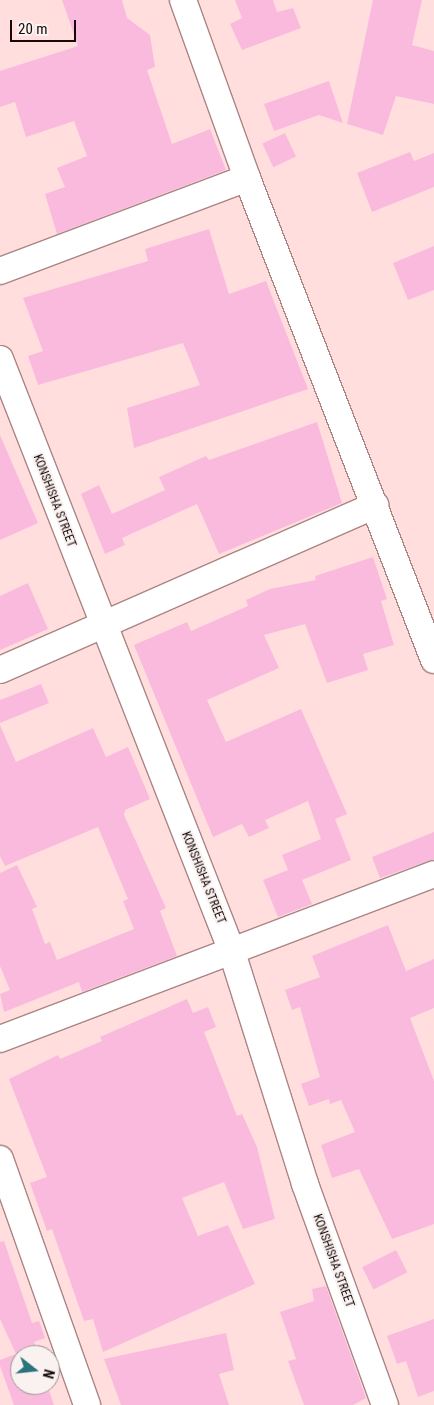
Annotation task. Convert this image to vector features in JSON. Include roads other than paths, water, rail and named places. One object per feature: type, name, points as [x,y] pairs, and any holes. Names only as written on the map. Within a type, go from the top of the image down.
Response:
[{"type":"street","points":[[183,0],[247,178],[434,660]]},
{"type":"street","points":[[0,271],[247,178]]},
{"type":"street","name":"KONSHISHA STREET","points":[[0,359],[102,627],[232,949],[305,1184],[385,1405]]},
{"type":"street","points":[[0,670],[102,627],[375,505]]},
{"type":"street","points":[[0,1039],[232,949],[434,874]]},
{"type":"street","points":[[0,1159],[87,1405]]}]
